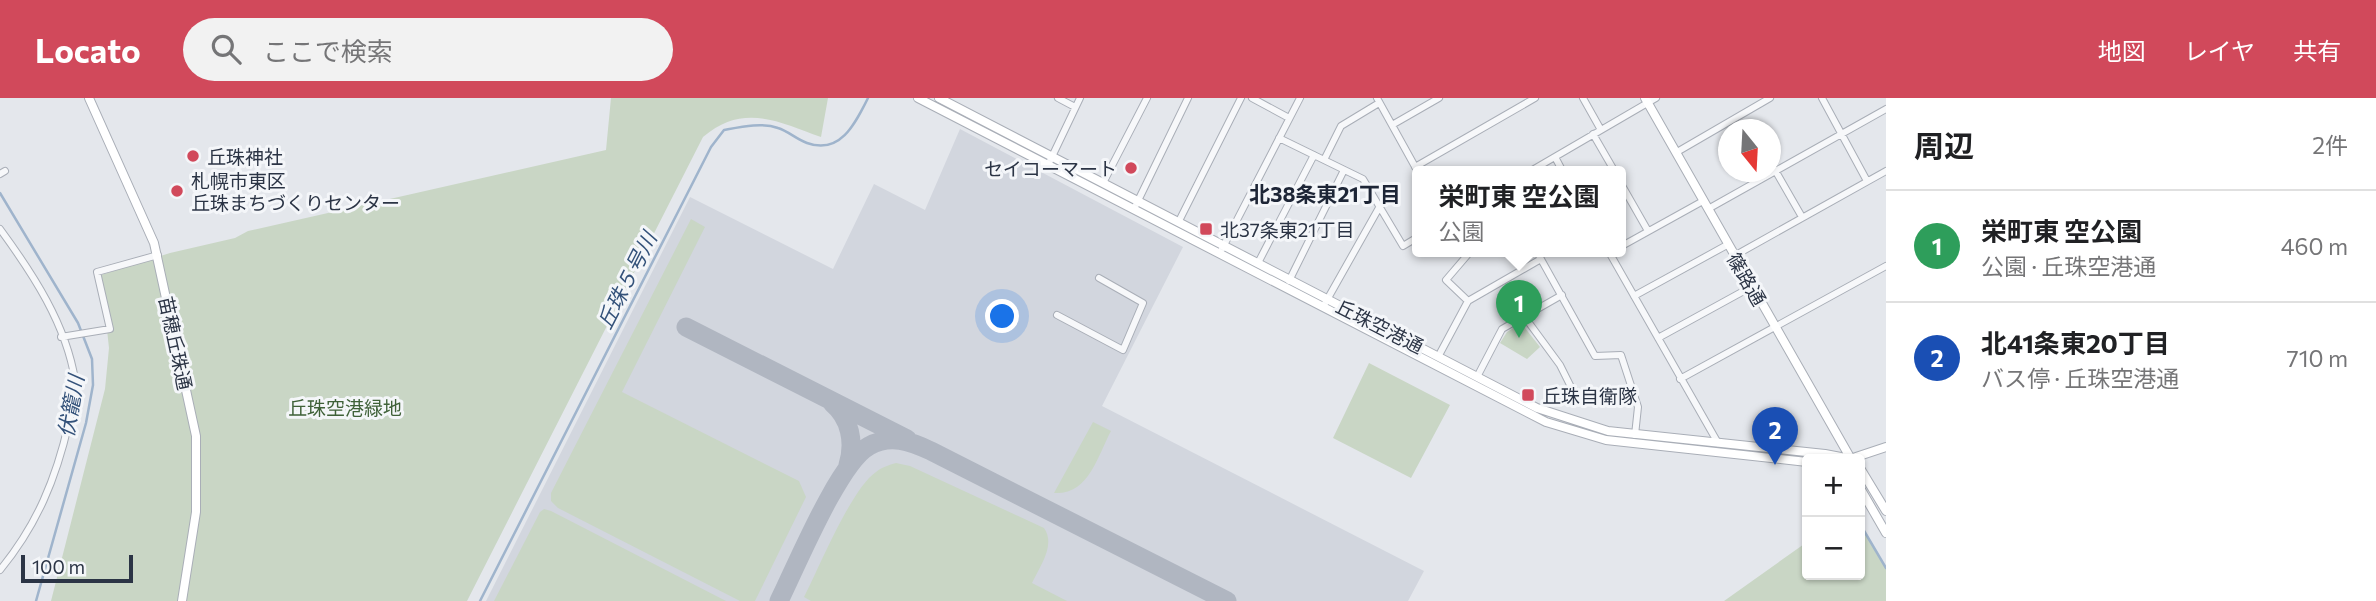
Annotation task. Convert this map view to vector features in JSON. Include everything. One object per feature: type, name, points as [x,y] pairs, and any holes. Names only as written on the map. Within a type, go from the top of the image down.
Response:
[{"type":"main road","name":"苗穂丘珠通","points":[[89,98],[101,130],[143,213],[158,255],[195,436],[196,512],[182,601]]},
{"type":"main road","name":"丘珠空港通","points":[[918,98],[948,104]]},
{"type":"main road","name":"丘珠空港通","points":[[939,98],[1050,161],[1222,250],[1258,262],[1290,279],[1325,303],[1526,413],[1573,432],[1606,440],[1825,454]]},
{"type":"main road","name":"篠路通","points":[[1650,99],[1727,245],[1848,454]]},
{"type":"main road","name":"丘珠空港通","points":[[1050,161],[1103,183],[1136,205],[1179,221],[1285,288],[1325,303],[1537,408],[1571,421],[1635,435],[1802,461]]},
{"type":"main road","name":"丘珠空港通","points":[[1865,454],[1886,447]]},
{"type":"main road","points":[[1865,476],[1886,511]]},
{"type":"main road","points":[[1865,497],[1886,533]]},
{"type":"street","points":[[1058,98],[1075,107]]},
{"type":"street","points":[[1050,161],[1080,98]]},
{"type":"street","points":[[1103,183],[1147,98]]},
{"type":"street","points":[[1136,205],[1188,98]]},
{"type":"street","points":[[1179,221],[1241,98]]},
{"type":"street","points":[[1252,98],[1289,118]]},
{"type":"street","points":[[1222,250],[1300,98]]},
{"type":"street","points":[[1392,125],[1439,98]]},
{"type":"street","points":[[1422,166],[1535,98]]},
{"type":"street","points":[[1583,98],[1601,130]]},
{"type":"street","points":[[1677,152],[1770,98]]},
{"type":"street","points":[[1822,98],[1867,181]]},
{"type":"street","points":[[1539,166],[1650,99]]},
{"type":"street","points":[[1324,159],[1341,126],[1378,100],[1415,166]]},
{"type":"street","points":[[1781,167],[1886,109]]},
{"type":"street","points":[[1594,134],[1612,166]]},
{"type":"street","points":[[1279,138],[1363,179],[1403,246],[1412,241]]},
{"type":"street","points":[[1258,262],[1314,155]]},
{"type":"street","points":[[1555,157],[1560,166]]},
{"type":"street","points":[[1285,288],[1344,170]]},
{"type":"street","points":[[1734,256],[1886,171]]},
{"type":"street","points":[[1781,180],[1802,217]]},
{"type":"street","points":[[1708,209],[1754,182]]},
{"type":"street","points":[[1626,192],[1648,231]]},
{"type":"street","points":[[1626,244],[1703,201]]},
{"type":"street","points":[[1325,303],[1380,206]]},
{"type":"street","points":[[0,229],[49,302],[75,382],[63,447],[51,490],[24,541],[0,570]]},
{"type":"street","points":[[1634,296],[1727,245]]},
{"type":"street","points":[[61,337],[110,329],[97,272],[158,255]]},
{"type":"street","points":[[1466,257],[1446,280],[1468,301]]},
{"type":"street","points":[[1438,357],[1468,301],[1537,257]]},
{"type":"street","points":[[1540,257],[1595,356],[1621,355],[1638,407],[1635,435]]},
{"type":"street","points":[[1613,257],[1717,448]]},
{"type":"street","points":[[1680,379],[1886,266]]},
{"type":"street","points":[[1057,315],[1123,350],[1143,303],[1099,278]]},
{"type":"street","points":[[1658,338],[1751,287]]},
{"type":"street","points":[[1477,377],[1502,329],[1562,295]]},
{"type":"street","points":[[1524,316],[1560,365],[1573,391],[1616,401],[1634,394]]},
{"type":"shaded area","points":[[960,129],[1183,247],[1102,406],[1424,571],[1408,601],[486,601],[690,197],[833,269],[874,184],[925,210]]},
{"type":"green space","name":"丘珠空港緑地","points":[[611,98],[828,98],[821,137],[775,121],[746,118],[732,120],[703,137],[467,601],[51,601],[105,389],[109,348],[101,275],[170,253],[235,238],[248,231],[606,150]]},
{"type":"green space","points":[[691,219],[705,227],[622,392],[799,481],[806,497],[755,601],[740,601],[558,508],[551,501],[551,493]]},
{"type":"green space","points":[[1521,323],[1540,347],[1527,359],[1500,343],[1507,332]]},
{"type":"green space","points":[[1369,363],[1450,405],[1411,478],[1333,438]]},
{"type":"green space","points":[[1093,422],[1111,431],[1096,463],[1076,488],[1054,493]]},
{"type":"green space","points":[[896,463],[910,466],[1044,528],[1048,548],[1032,583],[1067,601],[811,601],[804,597],[856,495],[876,472]]},
{"type":"green space","points":[[544,509],[551,511],[726,601],[494,601]]},
{"type":"green space","points":[[1865,532],[1886,568],[1886,601],[1724,601],[1802,546],[1802,580],[1865,580]]},
{"type":"waterway","name":"丘珠５号川","points":[[480,601],[711,147],[724,130],[765,125],[782,129],[807,143],[829,145],[852,127],[868,98]]},
{"type":"waterway","name":"伏籠川","points":[[0,193],[78,323],[92,359],[93,385],[86,423],[36,601]]},
{"type":"waterway","points":[[1865,532],[1886,568]]},
{"type":"taxiway","points":[[686,327],[907,439]]},
{"type":"taxiway","points":[[832,403],[847,423],[851,439],[848,465]]},
{"type":"taxiway","points":[[779,601],[819,517],[845,472],[869,446],[885,440],[908,442],[931,451],[1227,601]]},
{"type":"place","name":"丘珠神社","points":[[193,156]]},
{"type":"place","name":"セイコーマート","points":[[1131,168]]},
{"type":"place","name":"札幌市東区 丘珠まちづくりセンター","points":[[177,191]]},
{"type":"place","name":"北37条東21丁目","points":[[1206,229]]},
{"type":"place","name":"栄町東 空公園","points":[[1519,338]]},
{"type":"place","name":"丘珠自衛隊","points":[[1528,395]]},
{"type":"place","name":"北41条東20丁目","points":[[1775,465]]},
{"type":"district","name":"北38条東21丁目","points":[[1325,193]]}]
